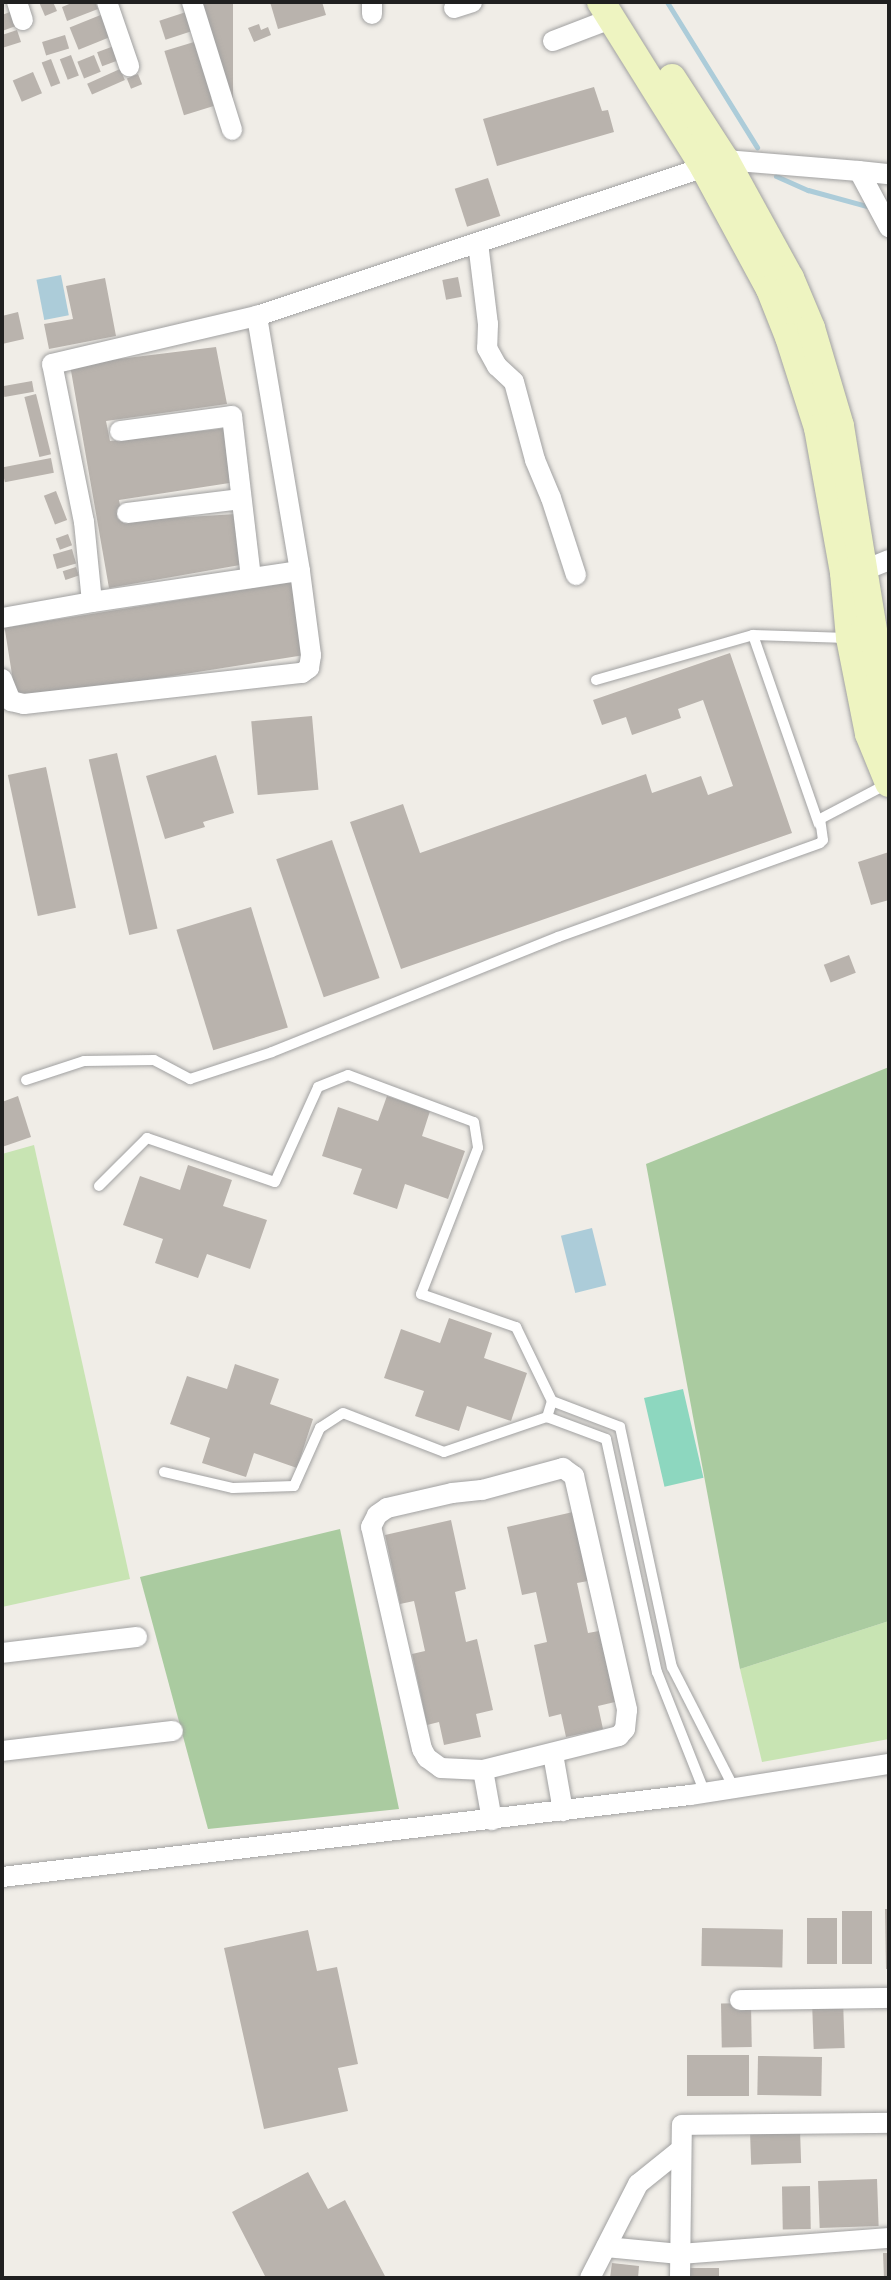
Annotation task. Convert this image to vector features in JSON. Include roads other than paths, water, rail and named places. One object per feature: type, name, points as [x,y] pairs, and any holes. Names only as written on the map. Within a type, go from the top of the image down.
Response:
[{"type":"main road","points":[[613,7],[715,164],[770,289],[797,327],[840,426],[870,633],[888,727]]},
{"type":"main road","points":[[797,327],[844,573],[870,633],[869,734],[889,783]]},
{"type":"street","points":[[107,2],[129,66]]},
{"type":"street","points":[[192,2],[232,130]]},
{"type":"street","points":[[553,41],[613,7]]},
{"type":"street","points":[[92,602],[84,522],[52,364],[257,316],[715,164],[889,174]]},
{"type":"street","points":[[859,171],[889,227]]},
{"type":"street","points":[[478,243],[488,324],[487,348],[497,366],[514,382],[535,460],[576,575]]},
{"type":"street","points":[[2,679],[11,701],[24,704],[302,673],[309,668],[311,655],[300,571],[257,316]]},
{"type":"street","points":[[120,431],[232,416],[251,578]]},
{"type":"street","points":[[127,513],[241,499]]},
{"type":"street","points":[[862,571],[889,560]]},
{"type":"street","points":[[2,618],[300,571]]},
{"type":"street","points":[[563,1468],[574,1476],[627,1718],[619,1736],[483,1770],[441,1768],[433,1765],[422,1749],[371,1527],[377,1515],[387,1508],[452,1493],[482,1490],[563,1468]]},
{"type":"street","points":[[2,1653],[137,1637]]},
{"type":"street","points":[[2,1751],[173,1731]]},
{"type":"street","points":[[553,1754],[563,1811]]},
{"type":"street","points":[[2,1877],[705,1793],[889,1764]]},
{"type":"street","points":[[483,1770],[492,1820]]},
{"type":"street","points":[[740,2000],[889,1998]]},
{"type":"street","points":[[680,2278],[679,2151],[682,2125],[889,2123]]},
{"type":"street","points":[[590,2278],[638,2184],[679,2151]]},
{"type":"street","points":[[606,2247],[680,2254],[889,2238]]},
{"type":"lane","points":[[596,680],[753,635],[870,633]]},
{"type":"lane","points":[[26,1080],[84,1061],[154,1060],[190,1079],[272,1052],[558,937],[820,843],[823,840],[819,824],[753,635]]},
{"type":"lane","points":[[819,824],[826,815],[889,783]]},
{"type":"lane","points":[[99,1186],[147,1138],[275,1182],[318,1087],[348,1075],[474,1122],[478,1148],[421,1294],[516,1327],[552,1401],[620,1427],[672,1667],[734,1788]]},
{"type":"lane","points":[[547,1417],[552,1401]]},
{"type":"lane","points":[[164,1472],[233,1488],[294,1486],[320,1428],[343,1413],[444,1452],[547,1417],[606,1439],[657,1672],[705,1793]]},
{"type":"water","points":[[61,275],[69,315],[44,320],[36,280]]},
{"type":"water","points":[[592,1228],[606,1285],[575,1293],[561,1236]]},
{"type":"waterway","points":[[667,2],[757,147]]},
{"type":"waterway","points":[[776,176],[808,190],[870,207]]}]
